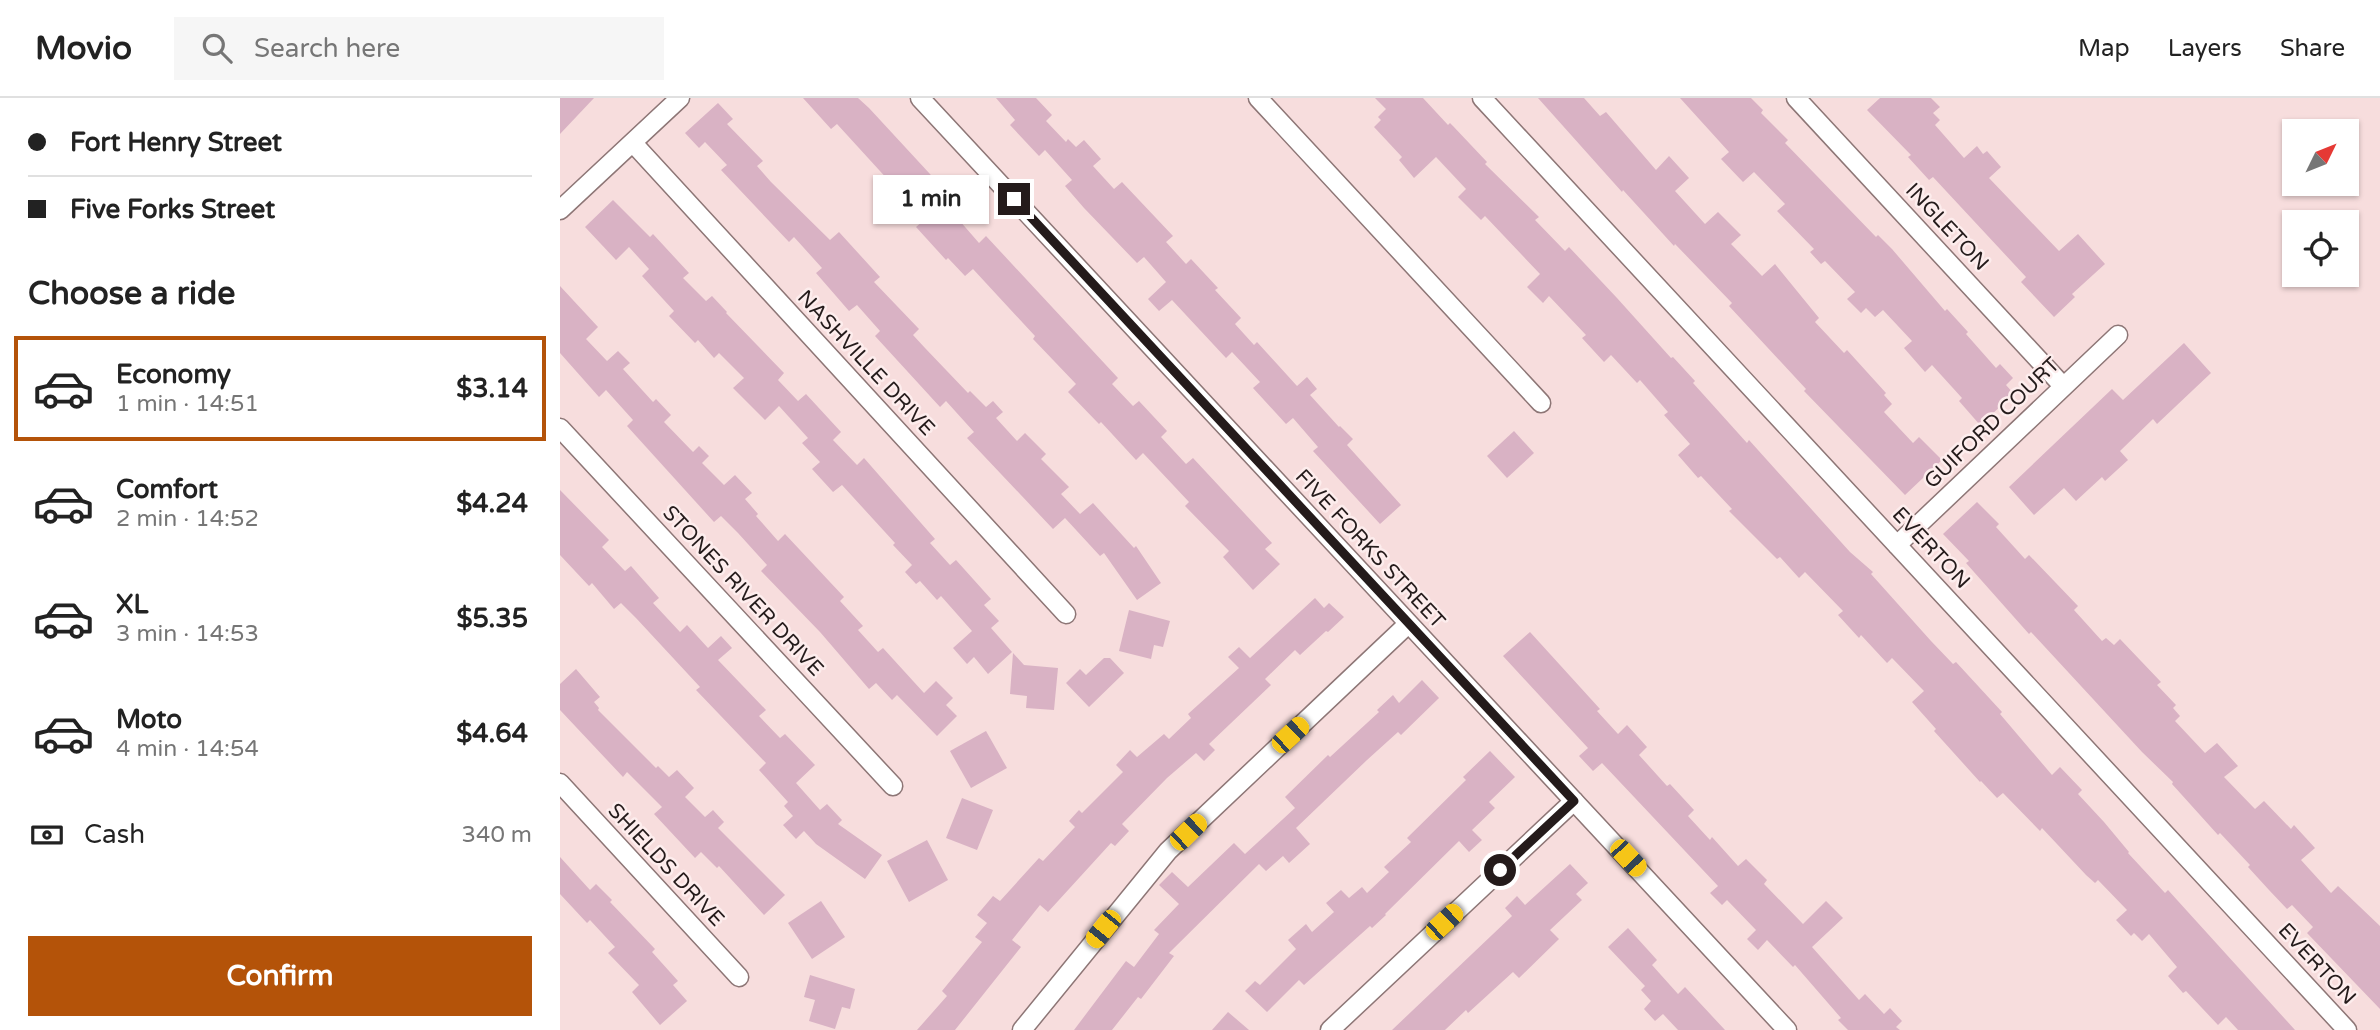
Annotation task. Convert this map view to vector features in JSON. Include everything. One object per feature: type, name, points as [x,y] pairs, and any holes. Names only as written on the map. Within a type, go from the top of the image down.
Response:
[{"type":"street","points":[[560,210],[680,98]]},
{"type":"street","name":"FIVE FORKS STREET","points":[[920,98],[1787,1030]]},
{"type":"street","points":[[1258,98],[1541,403]]},
{"type":"street","name":"EVERTON","points":[[1482,98],[2347,1030]]},
{"type":"street","name":"INGLETON","points":[[1796,98],[2063,386]]},
{"type":"street","name":"NASHVILLE DRIVE","points":[[633,143],[1066,614]]},
{"type":"street","name":"GUIFORD COURT","points":[[1897,545],[2118,335]]},
{"type":"street","name":"STONES RIVER DRIVE","points":[[560,428],[893,786]]},
{"type":"street","points":[[1022,1030],[1168,851],[1408,624]]},
{"type":"street","name":"SHIELDS DRIVE","points":[[560,783],[739,977]]},
{"type":"street","points":[[1330,1030],[1574,801]]},
{"type":"building","points":[[560,98],[594,98],[560,134]]},
{"type":"building","points":[[803,98],[858,98],[869,108],[966,213],[959,220],[979,243],[986,236],[1118,378],[1112,384],[1133,406],[1139,401],[1167,431],[1161,437],[1186,464],[1193,458],[1272,543],[1265,549],[1280,564],[1253,590],[1223,557],[1229,551],[1185,506],[1189,502],[1143,453],[1136,460],[1101,422],[1099,424],[1068,392],[1076,384],[1033,339],[1035,336],[973,269],[965,276],[948,258],[946,260],[916,227],[923,221],[888,184],[890,182],[837,124],[831,129]]},
{"type":"building","points":[[996,98],[1036,98],[1052,115],[1046,121],[1066,142],[1068,139],[1076,147],[1084,140],[1101,159],[1093,166],[1114,189],[1122,182],[1173,236],[1166,242],[1186,264],[1191,259],[1218,288],[1215,290],[1241,318],[1235,324],[1254,345],[1257,342],[1297,386],[1307,377],[1317,389],[1310,395],[1353,439],[1347,445],[1401,505],[1380,524],[1313,451],[1318,447],[1293,418],[1286,424],[1253,388],[1260,382],[1232,352],[1226,358],[1172,300],[1159,311],[1148,299],[1166,282],[1144,257],[1137,263],[1084,208],[1065,186],[1072,180],[1045,150],[1039,156],[1010,125],[1015,120]]},
{"type":"building","points":[[1375,98],[1423,98],[1448,125],[1450,123],[1453,126],[1487,162],[1485,164],[1539,217],[1535,220],[1565,251],[1569,247],[1695,381],[1693,383],[1747,443],[1749,440],[1850,552],[1873,572],[1871,574],[1931,641],[1953,664],[1956,662],[2002,712],[2000,714],[2052,775],[2060,767],[2082,790],[2078,794],[2128,853],[2165,893],[2168,890],[2295,1030],[2238,1030],[2226,1017],[2218,1025],[2186,991],[2183,993],[2168,976],[2177,967],[2149,934],[2142,941],[2134,933],[2131,936],[2116,920],[2127,910],[2098,880],[2095,883],[2086,875],[2042,828],[2040,831],[2003,793],[1997,798],[1934,731],[1936,729],[1912,702],[1924,691],[1892,658],[1887,663],[1861,635],[1859,638],[1838,615],[1843,611],[1805,572],[1799,578],[1780,557],[1777,559],[1729,511],[1732,509],[1701,476],[1698,478],[1678,455],[1690,444],[1664,415],[1668,412],[1640,380],[1637,383],[1611,355],[1604,362],[1582,338],[1586,335],[1549,296],[1543,303],[1527,287],[1540,274],[1485,216],[1481,220],[1458,197],[1466,189],[1436,157],[1414,178],[1399,160],[1402,157],[1374,127],[1381,120],[1378,117],[1386,109]]},
{"type":"building","points":[[1538,98],[1584,98],[1600,116],[1606,112],[1656,170],[1669,156],[1689,178],[1675,191],[1705,224],[1718,212],[1741,235],[1731,244],[1762,276],[1775,264],[1819,318],[1815,322],[1844,353],[1847,350],[1886,393],[1884,395],[1892,404],[1884,412],[1913,443],[1919,437],[1942,460],[1905,495],[1804,391],[1806,389],[1729,306],[1732,303],[1675,244],[1674,246],[1623,190],[1622,192]]},
{"type":"building","points":[[1680,98],[1751,98],[1763,110],[1761,113],[1788,140],[1785,143],[1876,237],[1878,235],[1892,249],[1945,311],[1947,309],[1968,332],[1966,334],[1996,368],[2000,364],[2013,378],[2006,385],[2014,394],[1980,425],[1959,401],[1962,398],[1932,365],[1925,372],[1904,348],[1912,341],[1883,310],[1875,317],[1866,308],[1861,313],[1847,299],[1855,292],[1825,261],[1821,264],[1810,252],[1814,249],[1777,211],[1785,204],[1754,172],[1743,182],[1721,159],[1729,152]]},
{"type":"building","points":[[1880,98],[1931,98],[1940,107],[1933,113],[1940,120],[1935,125],[1964,158],[1977,146],[1983,154],[1987,151],[2001,167],[1989,178],[2059,251],[2078,234],[2105,264],[2072,294],[2075,297],[2054,317],[2021,282],[2026,277],[1933,177],[1929,180],[1908,157],[1911,155],[1867,110]]},
{"type":"building","points":[[718,103],[733,119],[727,124],[763,161],[757,166],[771,182],[830,240],[839,232],[880,277],[874,282],[919,329],[913,335],[968,393],[970,391],[986,407],[993,401],[1003,412],[996,418],[1017,441],[1025,433],[1046,454],[1041,459],[1069,487],[1061,494],[1080,514],[1093,503],[1134,548],[1136,546],[1161,583],[1137,600],[1104,553],[1100,556],[1065,518],[1053,529],[967,438],[974,432],[946,401],[940,407],[875,336],[880,331],[857,305],[849,311],[816,273],[822,268],[794,237],[789,242],[721,170],[727,165],[705,142],[699,148],[685,133]]},
{"type":"building","points":[[613,200],[650,237],[653,234],[689,273],[683,278],[706,301],[712,296],[784,373],[778,380],[798,401],[806,394],[841,432],[833,440],[857,465],[864,458],[935,539],[930,543],[950,565],[956,560],[991,599],[984,605],[999,621],[991,628],[1012,652],[988,674],[974,657],[967,664],[953,648],[972,631],[941,596],[937,600],[920,581],[916,584],[905,572],[912,565],[842,485],[833,492],[812,469],[820,462],[802,443],[808,438],[779,406],[765,420],[733,388],[744,378],[719,353],[714,358],[698,340],[695,343],[669,316],[674,311],[642,276],[649,269],[629,247],[616,260],[585,227]]},
{"type":"building","points":[[560,286],[598,327],[586,339],[607,361],[618,351],[630,363],[623,369],[653,402],[656,399],[671,415],[664,422],[693,452],[699,446],[709,456],[702,463],[724,485],[735,475],[752,493],[745,499],[758,514],[756,516],[778,541],[785,534],[844,597],[840,601],[863,626],[858,630],[878,652],[883,648],[924,693],[936,681],[953,698],[946,705],[957,716],[937,736],[897,695],[892,700],[876,683],[869,689],[820,632],[761,571],[767,565],[738,533],[721,516],[714,522],[627,426],[633,420],[606,390],[599,397],[560,353]]},
{"type":"building","points":[[2184,343],[2211,373],[2157,424],[2153,419],[2120,451],[2128,460],[2105,481],[2102,477],[2076,501],[2064,488],[2034,515],[2009,487],[2112,389],[2123,400]]},
{"type":"building","points":[[1514,431],[1534,453],[1507,478],[1487,456]]},
{"type":"building","points":[[560,490],[609,540],[602,547],[625,571],[631,566],[659,598],[653,603],[680,632],[687,625],[708,648],[721,636],[732,648],[718,660],[766,710],[759,716],[780,738],[785,734],[815,765],[796,783],[820,810],[827,804],[842,820],[838,824],[882,855],[865,879],[816,844],[804,831],[796,839],[783,825],[793,816],[784,806],[788,802],[759,770],[766,763],[696,690],[700,687],[636,618],[621,603],[614,609],[592,583],[589,586],[560,555]]},
{"type":"building","points":[[1977,502],[1999,524],[1996,527],[2025,559],[2029,555],[2078,606],[2074,610],[2102,641],[2106,638],[2114,645],[2120,639],[2161,682],[2157,685],[2176,705],[2173,708],[2180,716],[2175,721],[2205,753],[2217,743],[2238,766],[2224,777],[2255,809],[2264,801],[2291,829],[2294,825],[2315,848],[2301,860],[2331,893],[2338,886],[2380,926],[2380,1009],[2307,933],[2313,927],[2292,905],[2287,909],[2173,782],[2031,632],[2029,634],[1966,563],[1969,561],[1943,534]]},
{"type":"building","points":[[1315,598],[1324,608],[1329,603],[1344,617],[1300,655],[1295,650],[1265,679],[1271,685],[1209,744],[1215,750],[1204,761],[1196,753],[1167,778],[1122,824],[1129,831],[1115,846],[1111,843],[1048,912],[1040,905],[1012,940],[1021,947],[955,1030],[917,1030],[947,996],[942,991],[982,942],[975,937],[987,923],[977,915],[993,896],[1000,901],[1039,858],[1043,861],[1075,827],[1069,821],[1079,810],[1082,813],[1123,772],[1116,765],[1130,750],[1137,757],[1164,734],[1169,739],[1191,718],[1188,714],[1239,668],[1228,657],[1239,647],[1250,658]]},
{"type":"building","points":[[1129,610],[1170,621],[1163,647],[1154,645],[1151,659],[1119,651]]},
{"type":"building","points":[[1530,632],[1600,709],[1597,711],[1618,734],[1627,725],[1647,747],[1639,755],[1667,786],[1670,784],[1694,810],[1688,816],[1710,840],[1712,837],[1738,866],[1746,859],[1767,880],[1764,884],[1803,924],[1826,901],[1843,918],[1812,947],[1859,1000],[1865,994],[1884,1014],[1890,1008],[1902,1021],[1896,1027],[1900,1030],[1848,1030],[1838,1020],[1841,1018],[1795,965],[1793,967],[1767,940],[1758,950],[1747,939],[1756,930],[1727,900],[1722,905],[1710,893],[1718,886],[1602,763],[1593,771],[1579,756],[1588,748],[1503,656]]},
{"type":"building","points":[[1013,653],[1024,665],[1058,668],[1054,710],[1026,708],[1027,696],[1010,694]]},
{"type":"building","points":[[1104,658],[1110,658],[1124,673],[1089,707],[1066,683],[1080,669],[1086,675]]},
{"type":"building","points":[[576,669],[600,697],[594,702],[598,710],[656,768],[658,766],[669,777],[677,770],[694,788],[685,797],[705,817],[713,810],[724,822],[718,828],[785,895],[764,915],[719,866],[717,868],[701,852],[695,858],[654,814],[662,807],[627,772],[623,777],[560,710],[560,684]]},
{"type":"building","points":[[1422,680],[1439,698],[1401,735],[1398,732],[1367,760],[1296,828],[1310,844],[1289,863],[1283,856],[1266,871],[1259,864],[1169,953],[1174,956],[1141,999],[1138,997],[1112,1030],[1074,1030],[1126,961],[1134,967],[1159,934],[1154,930],[1179,904],[1159,885],[1172,872],[1188,887],[1234,843],[1245,854],[1295,808],[1285,797],[1328,755],[1330,757],[1379,712],[1377,710],[1393,695],[1399,703]]},
{"type":"building","points":[[986,731],[1007,768],[971,788],[950,751]]},
{"type":"building","points":[[1490,751],[1515,777],[1489,802],[1495,808],[1472,830],[1482,840],[1469,852],[1459,841],[1372,928],[1370,926],[1304,985],[1299,980],[1267,1012],[1245,991],[1255,981],[1260,985],[1296,949],[1288,940],[1306,924],[1312,932],[1334,912],[1326,903],[1341,890],[1349,898],[1362,887],[1367,893],[1389,872],[1384,867],[1411,842],[1407,838],[1466,780],[1463,777]]},
{"type":"building","points":[[962,798],[993,810],[977,850],[946,838]]},
{"type":"building","points":[[927,840],[948,880],[909,902],[887,861]]},
{"type":"building","points":[[560,857],[590,890],[596,884],[612,900],[610,902],[655,949],[652,952],[678,981],[673,985],[687,1001],[660,1025],[632,992],[639,985],[608,953],[615,947],[590,920],[587,923],[560,894]]},
{"type":"building","points":[[1570,864],[1588,883],[1576,894],[1582,900],[1550,930],[1559,939],[1519,978],[1513,972],[1445,1030],[1392,1030],[1512,916],[1505,908],[1517,896],[1525,905]]},
{"type":"building","points":[[821,901],[845,937],[812,959],[788,923]]},
{"type":"building","points":[[1628,928],[1657,960],[1652,965],[1678,994],[1685,987],[1725,1030],[1678,1030],[1663,1014],[1655,1021],[1644,1009],[1651,1001],[1641,990],[1645,986],[1608,947]]},
{"type":"building","points":[[810,975],[855,989],[850,1009],[842,1007],[835,1029],[809,1021],[815,1000],[804,997]]},
{"type":"building","points":[[1228,1012],[1249,1030],[1212,1030]]},
{"type":"route","points":[[1014,199],[1574,801],[1500,870]]}]
